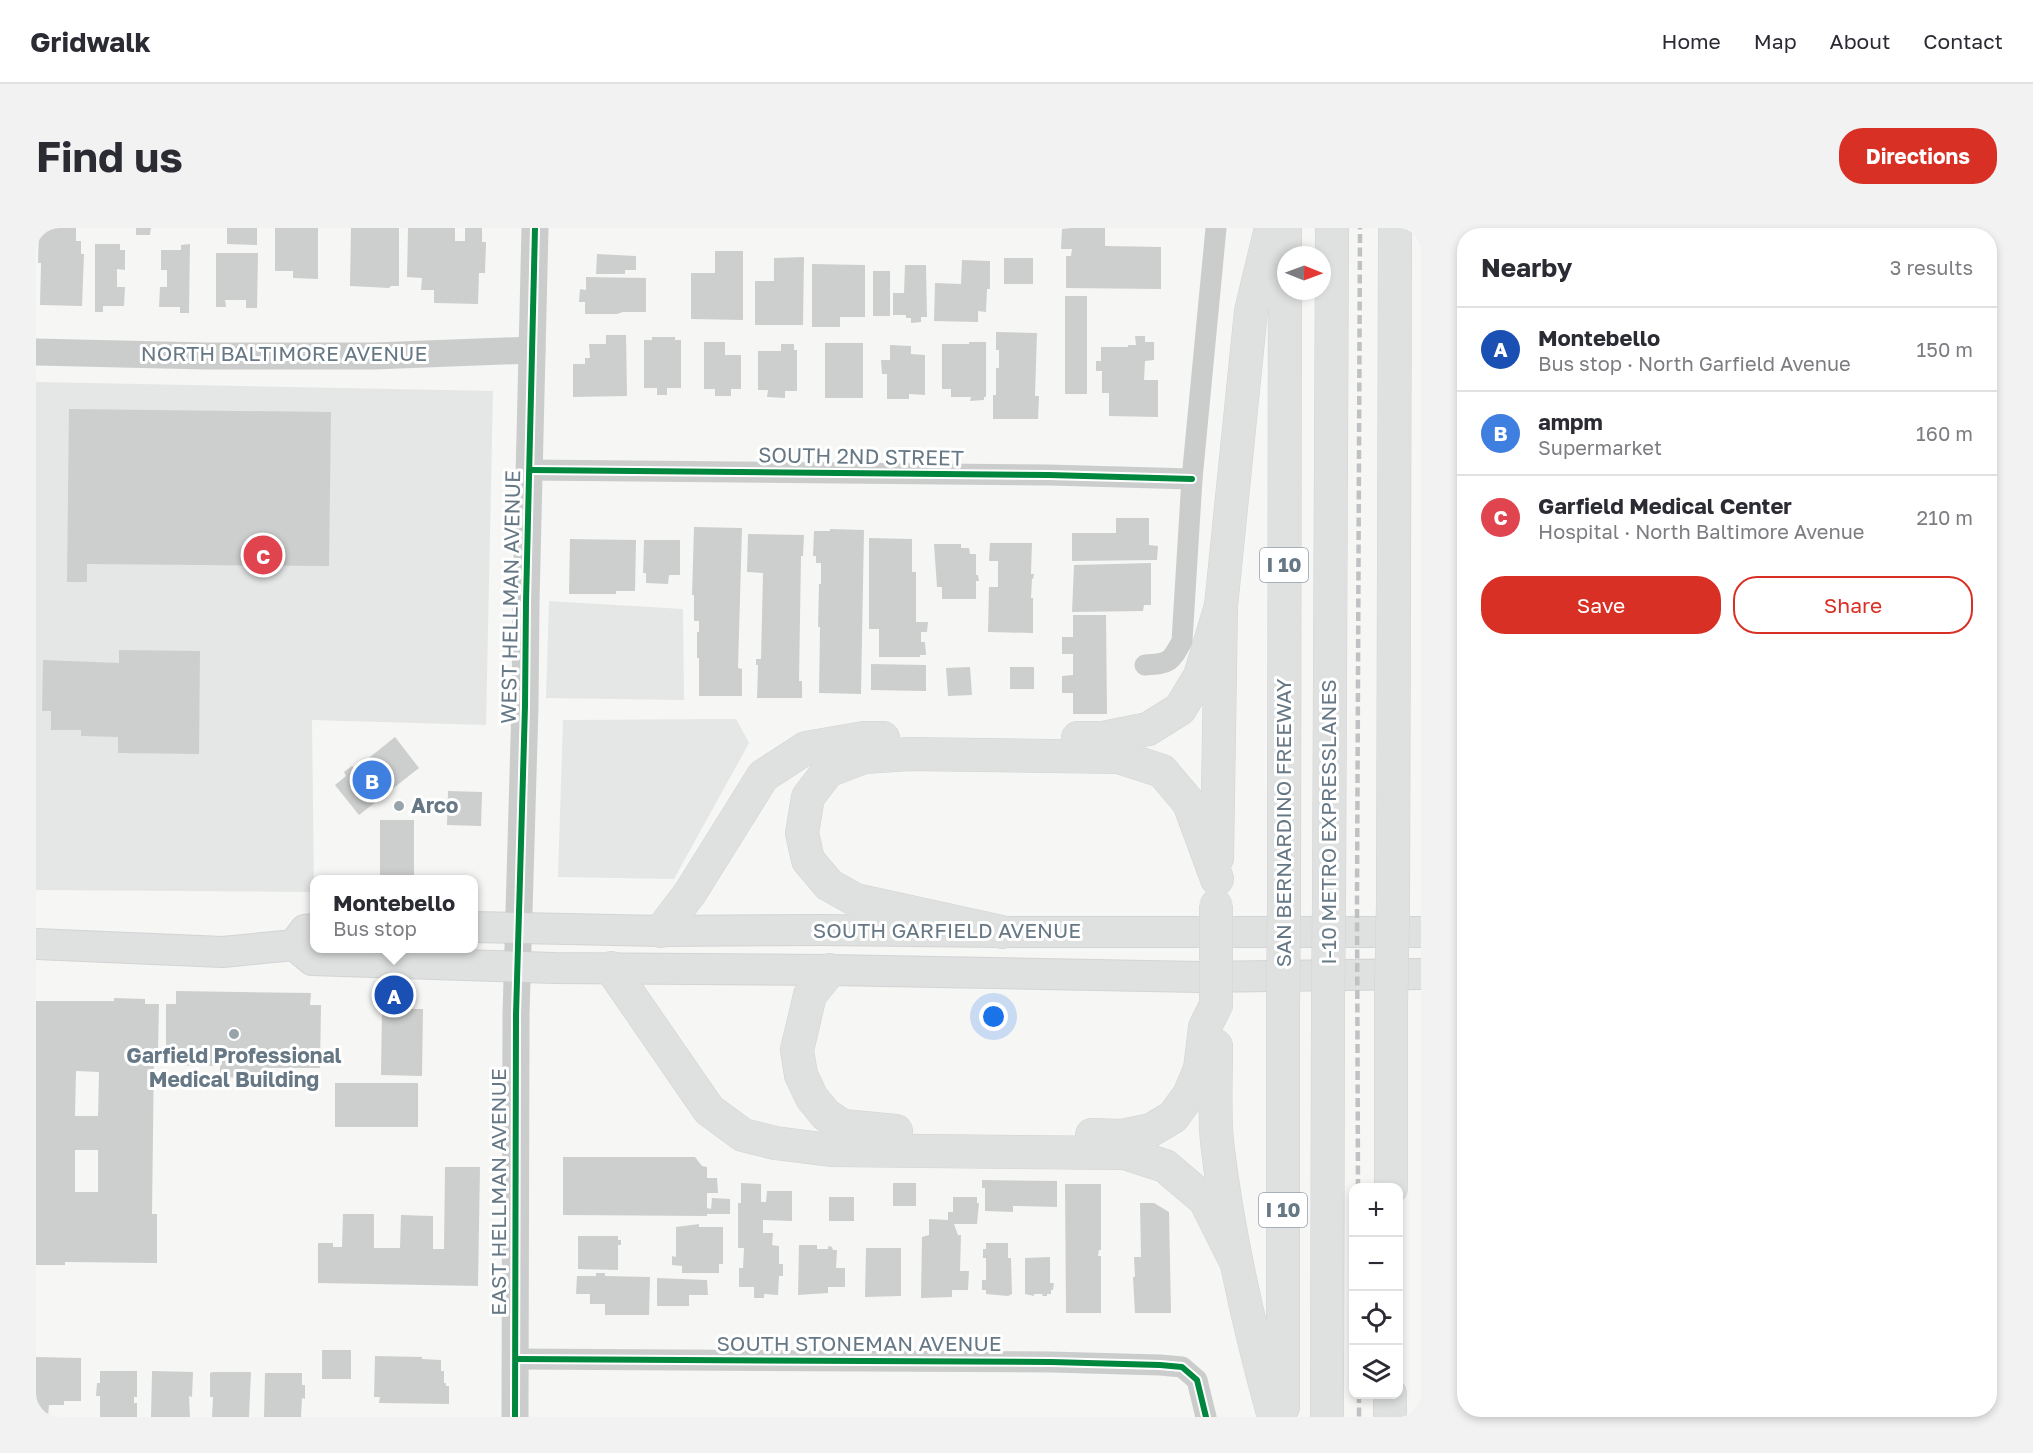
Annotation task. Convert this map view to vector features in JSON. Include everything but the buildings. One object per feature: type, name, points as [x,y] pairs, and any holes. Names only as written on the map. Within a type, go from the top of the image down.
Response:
[{"type":"highway","points":[[1271,228],[1251,311],[1221,606],[1216,1005],[1217,1140],[1235,1260],[1250,1328],[1274,1417]]},
{"type":"highway","name":"SAN BERNARDINO FREEWAY","points":[[1282,1417],[1285,228]]},
{"type":"highway","name":"I-10 METRO EXPRESSLANES","points":[[1327,1417],[1332,228]]},
{"type":"highway","points":[[1390,1183],[1395,228]]},
{"type":"highway","points":[[661,931],[690,893],[763,776],[806,748],[864,738],[1103,738],[1148,729],[1180,710],[1200,676],[1221,606]]},
{"type":"highway","points":[[1002,932],[856,900],[829,885],[808,860],[802,833],[808,797],[828,771],[864,757],[910,754],[1119,757],[1162,771],[1189,803],[1216,892]]},
{"type":"highway","points":[[611,969],[709,1110],[743,1135],[776,1143],[831,1150],[1125,1153],[1165,1166],[1205,1200],[1235,1260]]},
{"type":"highway","points":[[830,970],[810,995],[797,1050],[801,1075],[812,1098],[826,1115],[843,1126],[884,1130],[1122,1136],[1151,1130],[1173,1117],[1189,1095],[1200,1069],[1204,1027],[1216,1005]]},
{"type":"highway","points":[[1390,1399],[1390,1417]]},
{"type":"main road","name":"SOUTH GARFIELD AVENUE","points":[[478,927],[661,931],[1421,932]]},
{"type":"main road","name":"SOUTH GARFIELD AVENUE","points":[[304,937],[312,960],[611,969],[1200,976],[1421,974]]},
{"type":"main road","points":[[36,944],[223,952],[304,937]]},
{"type":"street","name":"WEST HELLMAN AVENUE","points":[[517,966],[535,228]]},
{"type":"street","points":[[1145,665],[1165,664],[1174,657],[1182,641],[1192,479],[1216,228]]},
{"type":"street","name":"NORTH BALTIMORE AVENUE","points":[[36,352],[341,356],[532,350]]},
{"type":"street","name":"SOUTH 2ND STREET","points":[[530,470],[1049,475],[1192,479]]},
{"type":"street","name":"EAST HELLMAN AVENUE","points":[[515,1417],[517,966]]},
{"type":"street","name":"SOUTH STONEMAN AVENUE","points":[[516,1359],[1073,1362],[1182,1367],[1197,1380],[1206,1417]]},
{"type":"shaded area","points":[[36,382],[493,391],[486,725],[312,720],[314,875],[310,875],[310,892],[36,890]]},
{"type":"shaded area","points":[[549,601],[683,609],[684,700],[546,698]]},
{"type":"shaded area","points":[[736,719],[749,743],[674,879],[558,877],[563,720]]},
{"type":"railway","points":[[1358,1183],[1360,228]]},
{"type":"railway","points":[[1359,1399],[1359,1417]]},
{"type":"cycle path","points":[[515,1417],[516,1015],[535,228]]},
{"type":"cycle path","points":[[530,470],[1049,475],[1192,479]]},
{"type":"cycle path","points":[[516,1359],[1051,1362],[1160,1365],[1182,1367],[1197,1380],[1206,1417]]},
{"type":"place","name":"Garfield Medical Center","points":[[263,555]]},
{"type":"place","name":"ampm","points":[[372,780]]},
{"type":"place","name":"Arco","points":[[399,806]]},
{"type":"place","name":"Montebello","points":[[394,995]]},
{"type":"place","name":"Garfield Professional Medical Building","points":[[234,1034]]}]
